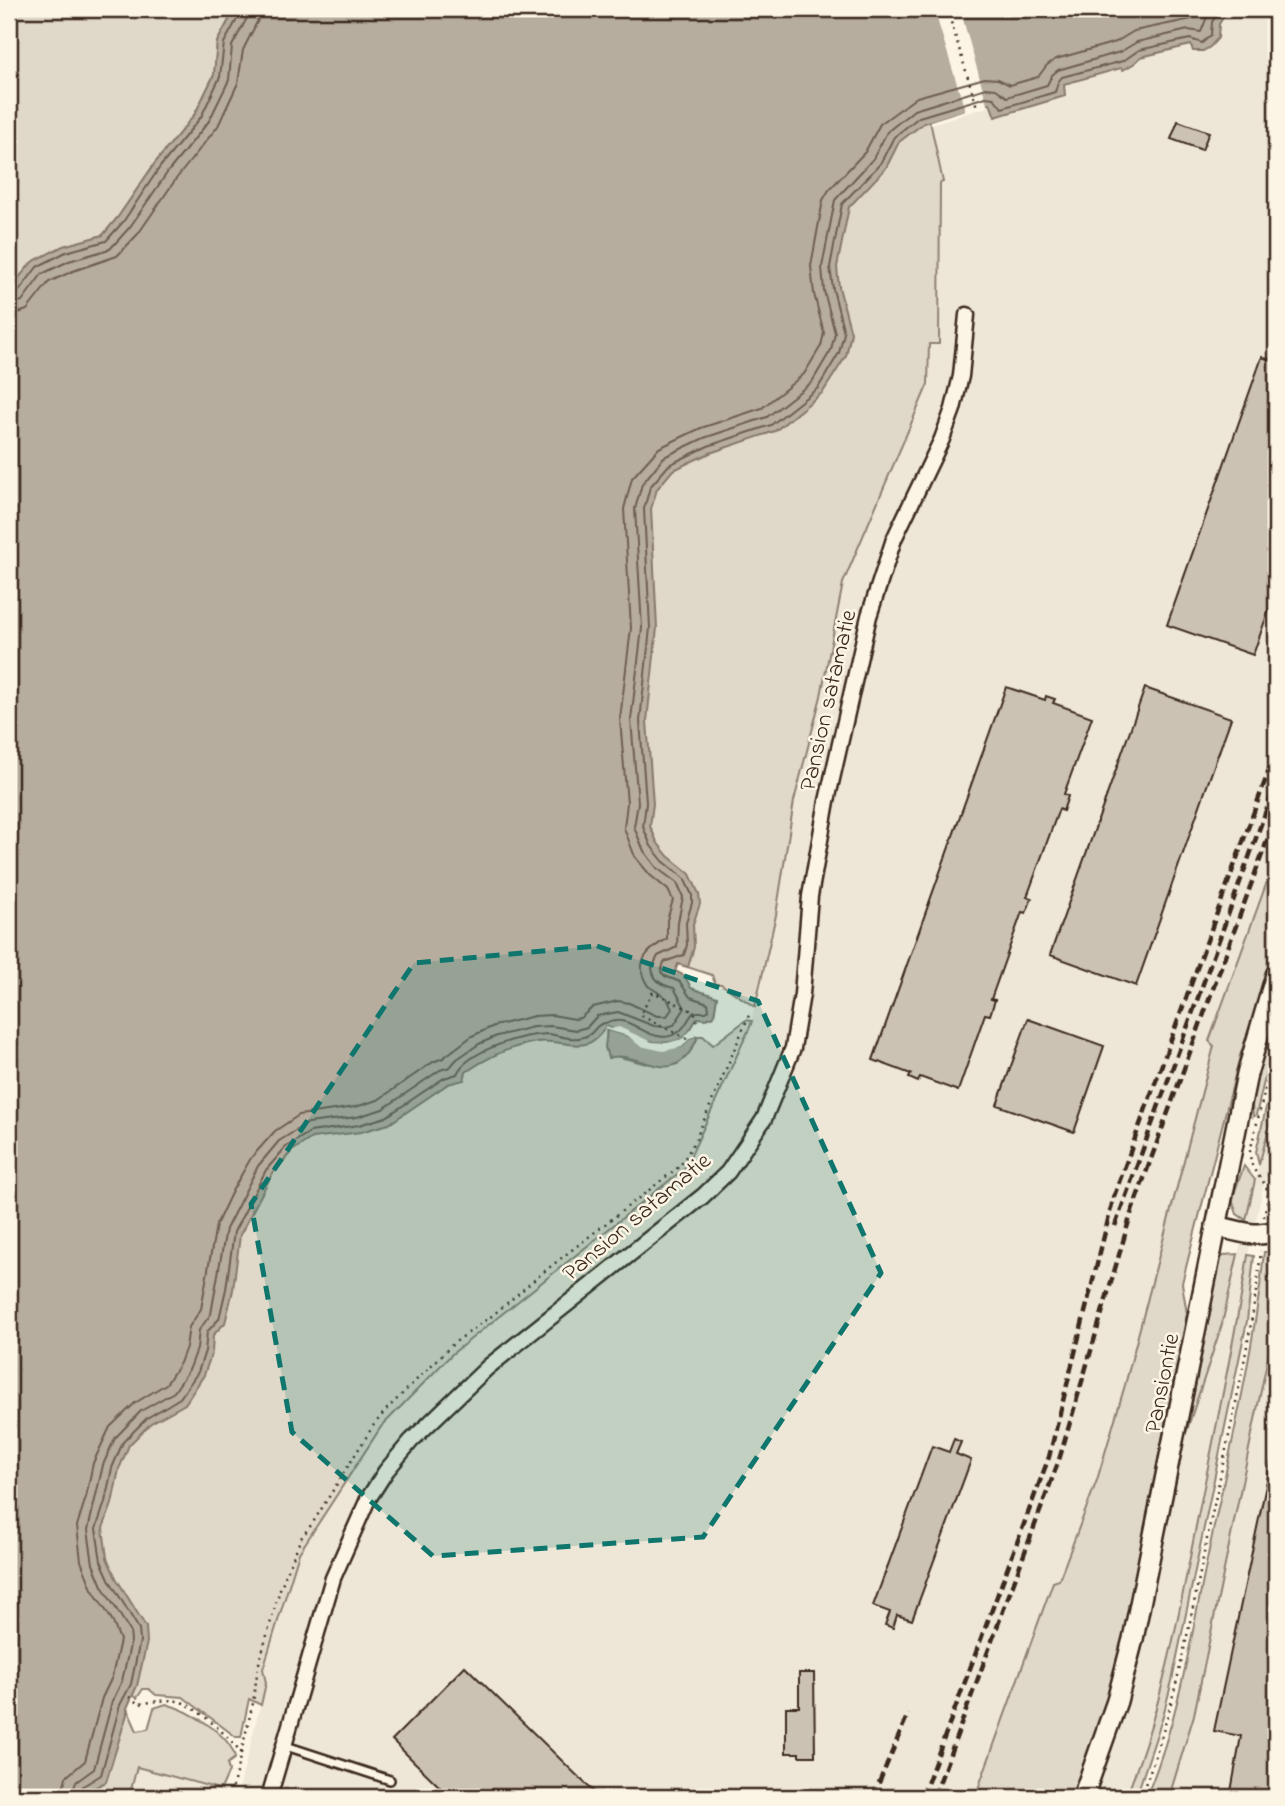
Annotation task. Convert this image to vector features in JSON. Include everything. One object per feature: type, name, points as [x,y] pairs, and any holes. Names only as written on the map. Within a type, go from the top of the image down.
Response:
[{"type":"street","name":"Pansion satamatie","points":[[269,1797],[333,1578],[368,1499],[386,1471],[411,1441],[488,1367],[703,1196],[728,1172],[764,1119],[793,1048],[802,994],[810,896],[827,802],[869,616],[894,540],[942,439],[953,409],[961,376],[967,315]]},
{"type":"street","name":"Pansiontie","points":[[1083,1797],[1107,1735],[1133,1639],[1247,1074],[1276,975]]},
{"type":"street","points":[[1216,1226],[1248,1234],[1269,1233]]},
{"type":"lane","points":[[283,1745],[390,1780]]},
{"type":"path","points":[[947,9],[977,107]]},
{"type":"path","points":[[687,1039],[640,1015],[653,992],[694,1012],[697,1021]]},
{"type":"path","points":[[230,1797],[253,1703],[258,1667],[279,1589],[301,1538],[373,1426],[454,1343],[494,1315],[546,1269],[680,1166],[695,1141],[750,1013]]},
{"type":"path","points":[[1140,1797],[1176,1683],[1269,1233],[1268,1194],[1250,1164],[1250,1153],[1276,1044]]},
{"type":"path","points":[[129,1697],[139,1704],[162,1700],[181,1702],[234,1741],[241,1754]]},
{"type":"highlighted area","points":[[597,946],[758,1001],[881,1273],[703,1537],[433,1556],[292,1432],[251,1204],[414,963]]},
{"type":"shaded area","points":[[9,9],[235,9],[217,42],[214,75],[195,114],[155,163],[118,217],[103,235],[90,239],[16,281],[9,295]]},
{"type":"shaded area","points":[[1228,9],[1276,9],[1276,857],[1209,1040],[1214,1045],[1125,1385],[1097,1480],[1059,1580],[1053,1582],[975,1797],[237,1797],[266,1683],[263,1669],[299,1553],[381,1427],[452,1354],[685,1168],[750,1027],[776,915],[794,801],[821,696],[843,583],[928,384],[929,344],[939,343],[940,183],[943,182],[930,121],[990,103],[994,117],[1065,95],[1064,84],[1122,68],[1123,70],[1140,57],[1192,45],[1203,51],[1218,38],[1219,24]]},
{"type":"shaded area","points":[[930,121],[943,182],[940,183],[939,344],[929,344],[928,384],[843,583],[821,696],[794,801],[776,915],[755,1007],[721,984],[715,984],[712,975],[678,964],[657,885],[627,716],[627,510],[824,195],[923,123]]},
{"type":"shaded area","points":[[1276,857],[1276,948],[1240,1056],[1182,1283],[1187,1314],[1113,1687],[1071,1797],[975,1797],[1053,1582],[1059,1580],[1097,1480],[1125,1385],[1214,1046],[1209,1041]]},
{"type":"shaded area","points":[[1276,1008],[1276,1031],[1256,1115],[1253,1117],[1255,1076]]},
{"type":"shaded area","points":[[746,1020],[752,1021],[750,1027],[685,1168],[452,1354],[381,1427],[299,1553],[263,1669],[266,1683],[261,1705],[249,1699],[241,1737],[236,1737],[183,1697],[156,1695],[149,1689],[143,1689],[137,1698],[132,1695],[79,1489],[226,1187],[418,1068],[606,1026],[608,1058],[616,1056],[646,1064],[697,1039],[696,1036],[703,1036],[713,1045]]},
{"type":"shaded area","points":[[1276,1063],[1276,1102],[1259,1165],[1256,1152]]},
{"type":"shaded area","points":[[1276,1102],[1276,1202],[1271,1201],[1273,1188],[1268,1166],[1161,1696],[1126,1797],[1094,1797],[1118,1735],[1135,1678],[1186,1433],[1222,1324]]},
{"type":"shaded area","points":[[1244,1166],[1255,1180],[1246,1220],[1237,1214],[1232,1199]]},
{"type":"shaded area","points":[[1276,1247],[1276,1318],[1194,1715],[1169,1797],[1146,1797],[1176,1706],[1190,1644],[1248,1364],[1264,1252],[1270,1252]]},
{"type":"shaded area","points":[[1238,1254],[1222,1324],[1186,1433],[1220,1260],[1223,1255]]},
{"type":"shaded area","points":[[1248,1255],[1254,1256],[1247,1321],[1172,1681],[1136,1797],[1126,1797],[1150,1730],[1176,1626]]},
{"type":"shaded area","points":[[1276,1318],[1276,1797],[1169,1797],[1194,1715]]},
{"type":"shaded area","points":[[166,1704],[207,1724],[226,1740],[235,1758],[227,1764],[229,1771],[222,1787],[219,1789],[137,1767],[129,1797],[69,1797],[127,1708],[137,1731],[148,1729],[154,1708]]},
{"type":"shaded area","points":[[137,1767],[219,1789],[226,1795],[129,1797]]},
{"type":"water","points":[[235,9],[1228,9],[1219,24],[1218,38],[1203,51],[1193,51],[1191,45],[1141,57],[1123,70],[1121,68],[1064,84],[1065,96],[995,117],[990,103],[924,123],[899,142],[886,168],[849,207],[837,267],[839,287],[851,333],[846,356],[823,392],[775,431],[710,453],[672,471],[657,489],[651,509],[657,628],[647,721],[653,804],[650,826],[657,842],[668,856],[690,874],[699,894],[700,904],[693,924],[694,947],[688,967],[678,964],[675,971],[685,976],[691,988],[717,997],[714,1016],[697,1018],[686,1035],[673,1042],[643,1040],[606,1026],[599,1036],[583,1045],[537,1042],[518,1046],[474,1067],[466,1072],[464,1080],[448,1084],[389,1124],[361,1132],[312,1138],[292,1151],[272,1174],[240,1235],[233,1290],[225,1323],[213,1335],[212,1352],[204,1375],[185,1404],[151,1423],[129,1445],[119,1469],[112,1504],[103,1528],[107,1558],[146,1627],[147,1642],[137,1686],[127,1708],[106,1782],[88,1791],[87,1797],[9,1797],[9,295],[16,281],[32,262],[63,246],[103,235],[118,217],[155,163],[195,114],[214,75],[217,42]]},
{"type":"water","points":[[607,1030],[628,1036],[644,1046],[682,1047],[690,1038],[696,1036],[697,1039],[688,1055],[678,1064],[667,1067],[620,1057],[608,1058],[605,1047]]},
{"type":"pier","points":[[934,9],[960,9],[988,107],[931,124],[930,121],[965,110]]},
{"type":"pier","points":[[606,1026],[611,1029],[619,1027],[652,1042],[667,1043],[682,1039],[692,1029],[696,1036],[690,1038],[682,1047],[663,1051],[640,1046],[628,1036],[604,1029]]},
{"type":"building","points":[[1178,121],[1209,132],[1202,150],[1171,139]]},
{"type":"building","points":[[1262,357],[1276,362],[1276,589],[1253,655],[1167,625]]},
{"type":"building","points":[[1006,687],[1045,700],[1046,696],[1055,699],[1053,703],[1092,717],[1064,794],[1068,796],[1063,811],[1059,809],[1027,897],[1032,898],[1026,913],[1022,912],[991,999],[995,1000],[990,1015],[985,1014],[958,1091],[920,1077],[918,1082],[909,1078],[911,1074],[873,1060]]},
{"type":"building","points":[[1145,688],[1231,718],[1136,986],[1050,955]]},
{"type":"building","points":[[1028,1019],[1104,1046],[1074,1132],[997,1105]]},
{"type":"building","points":[[1276,1438],[1276,1797],[1230,1797],[1241,1736],[1214,1731]]},
{"type":"building","points":[[954,1439],[961,1442],[956,1454],[971,1460],[912,1620],[897,1615],[893,1628],[885,1625],[890,1612],[873,1606],[932,1446],[949,1452]]},
{"type":"building","points":[[465,1666],[599,1797],[450,1797],[392,1740]]},
{"type":"building","points":[[799,1673],[814,1673],[815,1756],[786,1753],[786,1707],[799,1707]]},
{"type":"railway","points":[[922,1797],[1049,1457],[1114,1196],[1276,751]]},
{"type":"railway","points":[[1115,1226],[1276,783]]},
{"type":"railway","points":[[934,1797],[1059,1460],[1131,1214],[1276,816]]},
{"type":"railway","points":[[873,1797],[908,1714]]}]
